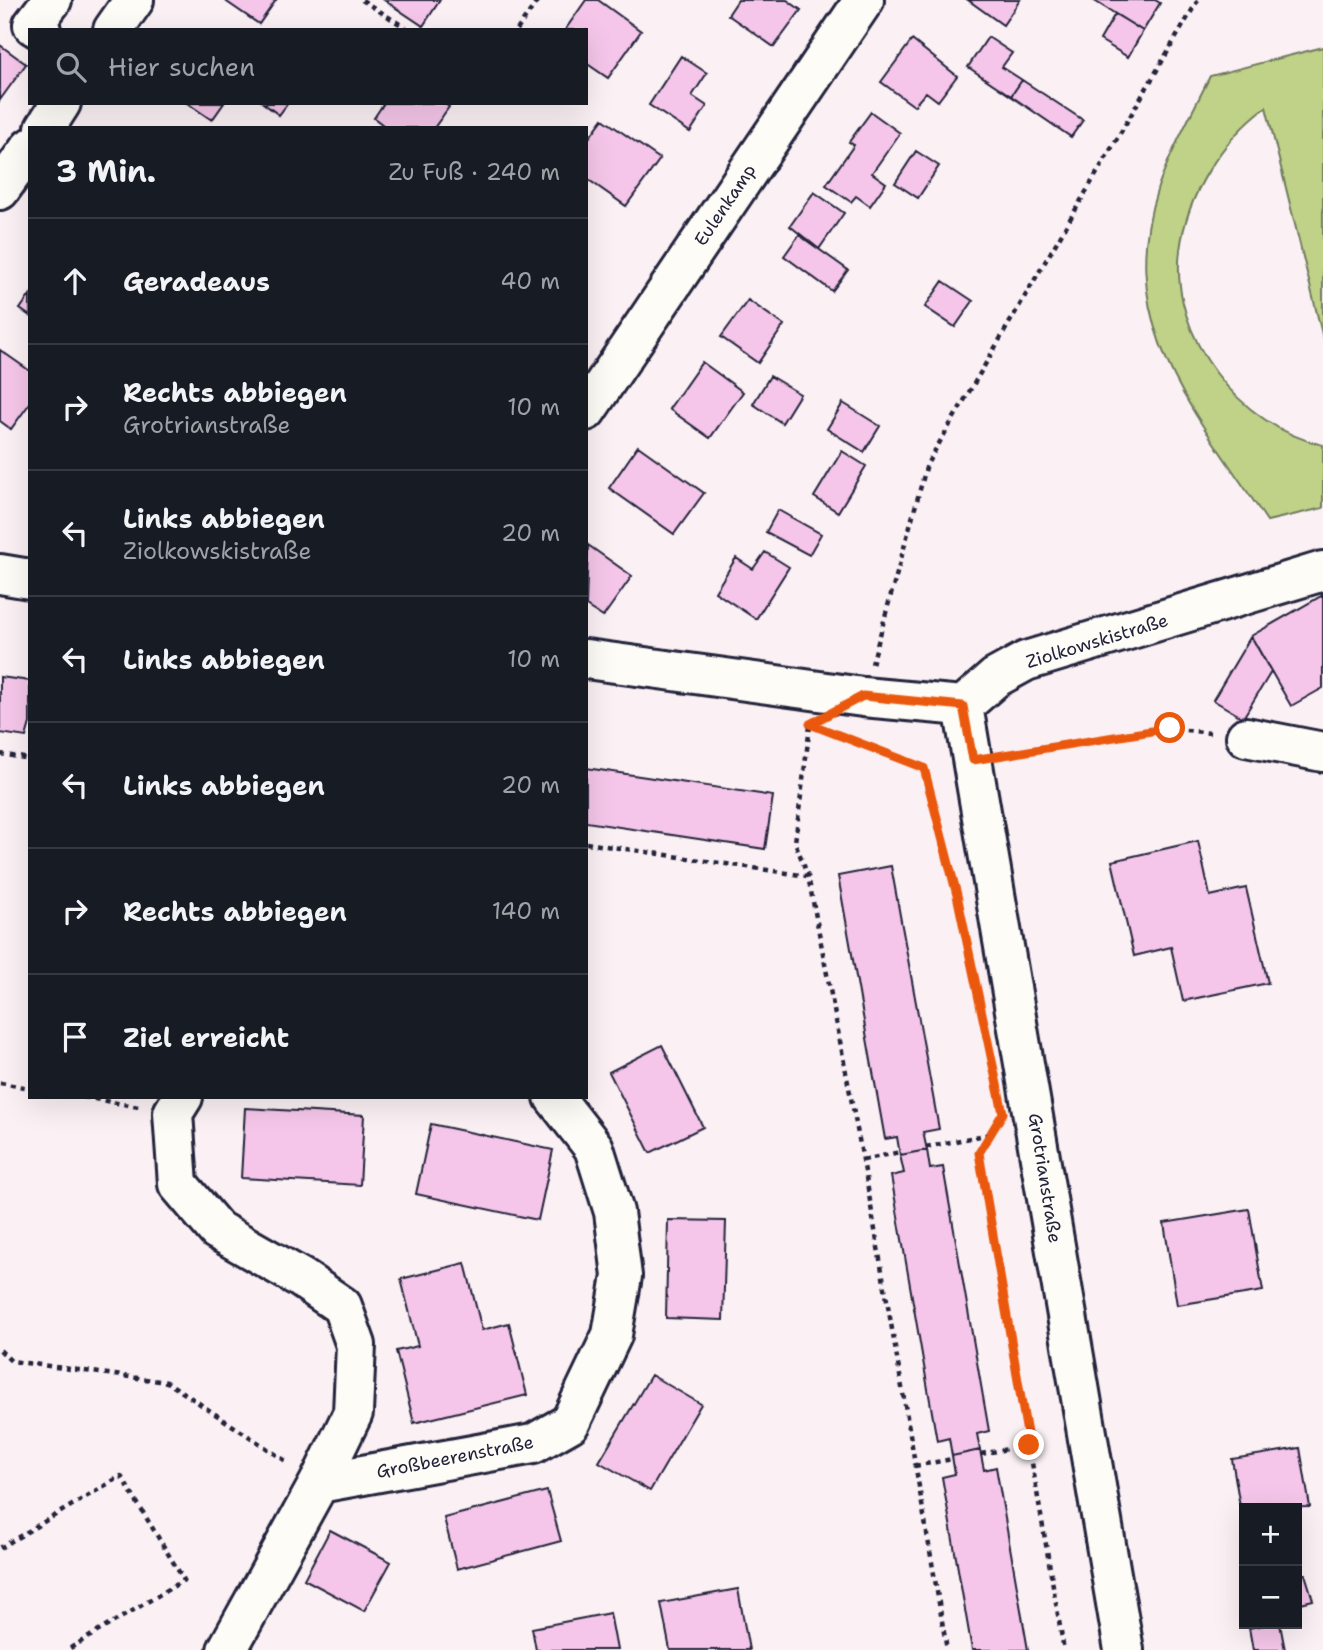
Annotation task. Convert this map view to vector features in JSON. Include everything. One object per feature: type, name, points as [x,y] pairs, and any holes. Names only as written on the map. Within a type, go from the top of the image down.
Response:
[{"type":"street","points":[[38,28],[33,25],[52,0]]},
{"type":"street","points":[[114,28],[134,0]]},
{"type":"street","name":"Eulenkamp","points":[[588,408],[864,0]]},
{"type":"street","points":[[45,126],[60,105]]},
{"type":"street","points":[[0,190],[28,151]]},
{"type":"street","name":"Ziolkowskistraße","points":[[963,706],[995,678],[1026,661],[1323,571]]},
{"type":"street","points":[[0,574],[28,579]]},
{"type":"street","points":[[588,659],[863,696],[963,706]]},
{"type":"street","name":"Grotrianstraße","points":[[963,706],[1124,1650]]},
{"type":"street","points":[[1246,737],[1323,752]]},
{"type":"street","name":"Großbeerenstraße","points":[[319,1483],[533,1444],[570,1423],[612,1335],[622,1276],[614,1212],[594,1148],[556,1099]]},
{"type":"street","points":[[178,1105],[178,1184],[217,1230],[301,1278],[342,1306],[356,1345],[353,1413],[319,1483],[227,1650]]},
{"type":"path","points":[[362,0],[406,28]]},
{"type":"path","points":[[518,28],[538,0]]},
{"type":"path","points":[[810,724],[863,696],[927,464],[1198,0]]},
{"type":"path","points":[[810,724],[795,842],[808,876],[863,1160],[947,1650]]},
{"type":"path","points":[[810,724],[924,768],[954,882]]},
{"type":"path","points":[[973,760],[1170,728],[1246,737]]},
{"type":"path","points":[[0,754],[28,759]]},
{"type":"path","points":[[588,843],[808,876]]},
{"type":"path","points":[[0,1083],[28,1088]]},
{"type":"path","points":[[108,1099],[178,1105]]},
{"type":"path","points":[[1003,1113],[979,1153],[1064,1650]]},
{"type":"path","points":[[926,1147],[991,1134]]},
{"type":"path","points":[[863,1160],[900,1152]]},
{"type":"path","points":[[0,1350],[11,1361],[167,1382],[319,1483]]},
{"type":"path","points":[[981,1454],[1029,1445]]},
{"type":"path","points":[[915,1466],[953,1459]]},
{"type":"path","points":[[0,1548],[121,1476],[184,1580],[67,1650]]},
{"type":"green space","points":[[1323,47],[1323,338],[1266,107],[1235,135],[1209,170],[1190,209],[1180,250],[1180,282],[1186,314],[1199,345],[1216,373],[1238,398],[1264,419],[1293,435],[1323,445],[1323,508],[1267,521],[1189,404],[1169,365],[1154,325],[1146,282],[1147,237],[1163,173],[1210,76]]},
{"type":"building","points":[[224,0],[276,0],[259,24]]},
{"type":"building","points":[[384,0],[440,0],[423,26]]},
{"type":"building","points":[[586,0],[598,0],[641,31],[608,78],[588,64],[588,28],[566,28]]},
{"type":"building","points":[[738,0],[787,0],[801,10],[774,47],[728,15]]},
{"type":"building","points":[[968,0],[1020,0],[1003,25]]},
{"type":"building","points":[[1093,0],[1155,0],[1160,3],[1143,31]]},
{"type":"building","points":[[1115,14],[1143,31],[1128,57],[1100,40]]},
{"type":"building","points":[[988,37],[1012,53],[1002,67],[1022,80],[1011,96],[968,67]]},
{"type":"building","points":[[912,40],[957,76],[938,101],[926,92],[914,106],[881,82]]},
{"type":"building","points":[[0,45],[26,64],[0,100]]},
{"type":"building","points":[[681,56],[707,73],[692,96],[707,106],[690,132],[649,105]]},
{"type":"building","points":[[1022,80],[1083,120],[1071,137],[1011,96]]},
{"type":"building","points":[[190,105],[223,105],[212,120]]},
{"type":"building","points":[[266,105],[286,105],[279,115]]},
{"type":"building","points":[[383,105],[449,107],[435,126],[384,126],[374,118]]},
{"type":"building","points":[[871,112],[900,133],[872,173],[886,183],[870,206],[856,196],[851,202],[826,185],[854,145],[849,142]]},
{"type":"building","points":[[603,119],[660,159],[626,206],[588,179],[588,139]]},
{"type":"building","points":[[916,151],[939,166],[918,198],[895,183]]},
{"type":"building","points":[[814,192],[844,213],[819,249],[790,226]]},
{"type":"building","points":[[799,235],[848,270],[832,291],[784,256]]},
{"type":"building","points":[[943,281],[973,301],[955,327],[925,307]]},
{"type":"building","points":[[28,298],[28,315],[20,309]]},
{"type":"building","points":[[748,300],[784,325],[758,363],[721,337]]},
{"type":"building","points":[[0,350],[28,370],[28,406],[11,429],[0,421]]},
{"type":"building","points":[[702,362],[743,392],[710,438],[669,409]]},
{"type":"building","points":[[770,376],[800,394],[782,423],[753,404]]},
{"type":"building","points":[[843,403],[880,426],[864,452],[827,429]]},
{"type":"building","points":[[638,446],[704,493],[674,534],[609,488]]},
{"type":"building","points":[[842,451],[866,466],[838,512],[814,497]]},
{"type":"building","points":[[778,510],[821,534],[809,555],[766,532]]},
{"type":"building","points":[[588,545],[632,576],[603,617],[588,607]]},
{"type":"building","points":[[765,552],[789,567],[756,619],[715,592],[736,558],[753,569]]},
{"type":"building","points":[[1323,595],[1323,688],[1291,706],[1251,636]]},
{"type":"building","points":[[1251,636],[1271,672],[1243,718],[1213,700]]},
{"type":"building","points":[[0,677],[28,681],[26,737],[0,733]]},
{"type":"building","points":[[588,768],[773,796],[765,849],[588,822]]},
{"type":"building","points":[[1198,841],[1210,896],[1246,888],[1268,983],[1183,1001],[1171,947],[1134,956],[1112,861]]},
{"type":"building","points":[[891,866],[939,1129],[923,1132],[927,1150],[900,1155],[897,1137],[885,1139],[838,876]]},
{"type":"building","points":[[662,1045],[703,1127],[650,1153],[609,1072]]},
{"type":"building","points":[[245,1108],[364,1115],[360,1185],[241,1178]]},
{"type":"building","points":[[431,1124],[553,1150],[538,1220],[416,1194]]},
{"type":"building","points":[[927,1150],[930,1169],[943,1167],[989,1431],[977,1434],[980,1450],[952,1456],[949,1438],[937,1441],[891,1176],[904,1173],[900,1155]]},
{"type":"building","points":[[1249,1209],[1263,1291],[1177,1305],[1164,1223]]},
{"type":"building","points":[[668,1220],[726,1221],[723,1320],[666,1318]]},
{"type":"building","points":[[465,1263],[482,1330],[509,1323],[527,1395],[414,1423],[396,1351],[418,1346],[401,1279]]},
{"type":"building","points":[[651,1375],[701,1404],[650,1491],[599,1462]]},
{"type":"building","points":[[1300,1448],[1310,1507],[1302,1507],[1302,1503],[1239,1503],[1232,1459]]},
{"type":"building","points":[[980,1450],[984,1470],[996,1467],[1028,1650],[972,1650],[942,1477],[955,1474],[952,1456]]},
{"type":"building","points":[[547,1491],[561,1541],[457,1569],[444,1518]]},
{"type":"building","points":[[330,1530],[391,1562],[364,1611],[304,1579]]},
{"type":"building","points":[[1305,1574],[1313,1600],[1302,1603],[1302,1575]]},
{"type":"building","points":[[738,1589],[749,1650],[670,1650],[661,1603]]},
{"type":"building","points":[[610,1613],[617,1650],[536,1650],[532,1628]]},
{"type":"building","points":[[1249,1629],[1281,1629],[1285,1650],[1253,1650]]},
{"type":"route","points":[[1029,1445],[979,1153],[1003,1113],[957,895],[924,768],[810,724],[863,696],[963,706],[973,760],[1170,728]]}]
